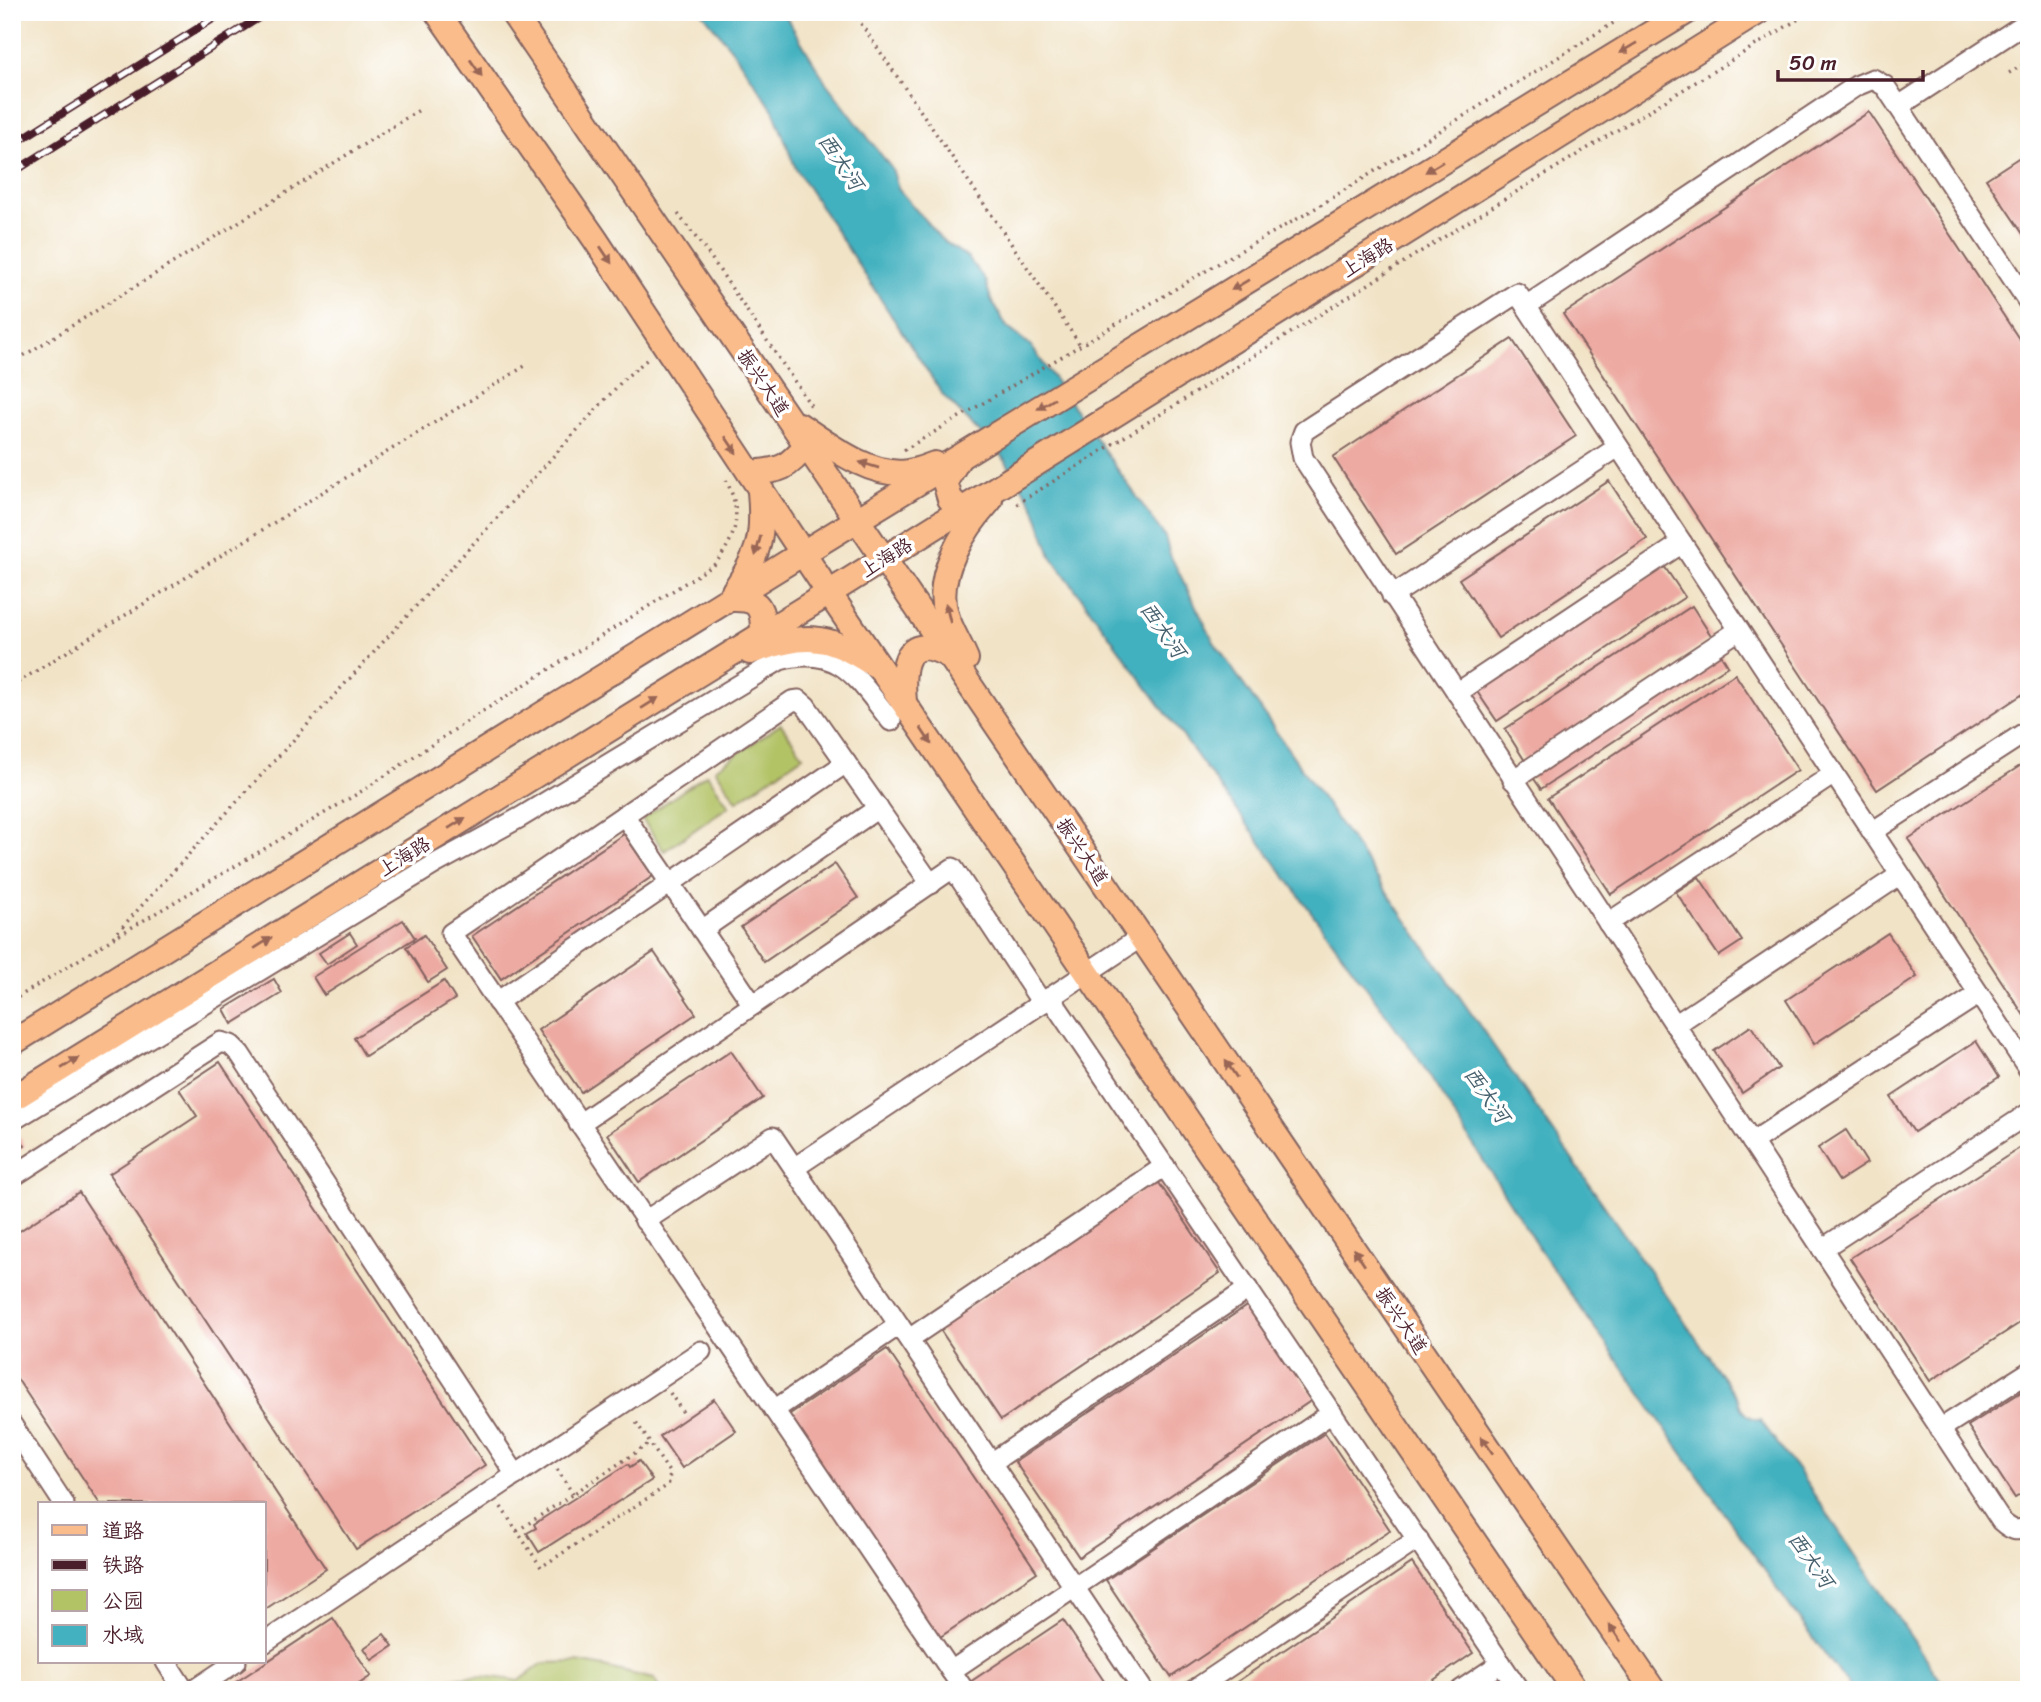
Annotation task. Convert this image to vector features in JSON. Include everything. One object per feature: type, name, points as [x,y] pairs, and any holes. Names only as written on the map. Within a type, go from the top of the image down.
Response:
[{"type":"main road","points":[[438,12],[595,239],[881,670],[897,712],[1087,973],[1575,1690]]},
{"type":"main road","name":"振兴大道","points":[[512,12],[1653,1690]]},
{"type":"main road","points":[[12,1043],[729,598],[1686,12]]},
{"type":"main road","name":"上海路","points":[[12,1099],[829,593],[1758,12]]},
{"type":"main road","points":[[789,419],[850,459],[875,468],[907,472],[959,457]]},
{"type":"main road","points":[[755,480],[788,466],[807,445]]},
{"type":"main road","points":[[959,457],[945,482],[950,499],[962,510]]},
{"type":"main road","points":[[729,598],[752,564],[761,540],[762,516],[755,480]]},
{"type":"main road","points":[[994,720],[945,612],[944,588],[950,561],[961,538],[972,520],[1004,483]]},
{"type":"main road","points":[[729,598],[748,598],[758,607],[763,616],[764,632]]},
{"type":"main road","points":[[713,664],[787,640],[820,639],[848,647],[881,670]]},
{"type":"main road","points":[[897,712],[901,676],[911,653],[924,647],[934,647],[951,657]]},
{"type":"lane","points":[[1899,106],[2029,21]]},
{"type":"lane","points":[[1526,306],[1867,80],[1881,81],[2029,303]]},
{"type":"lane","points":[[2029,1070],[1517,293],[1304,431],[1300,442],[1303,458],[1310,470],[1940,1429],[2001,1521],[2017,1531],[2029,1526]]},
{"type":"lane","points":[[1392,596],[1618,447]]},
{"type":"lane","points":[[1457,693],[1682,544]]},
{"type":"lane","points":[[1513,780],[1739,630]]},
{"type":"lane","points":[[12,1121],[435,864],[521,817],[780,660],[823,656],[840,664],[897,712]]},
{"type":"lane","points":[[931,884],[806,706],[799,700],[792,701],[451,933],[964,1690]]},
{"type":"lane","points":[[1872,832],[2029,730]]},
{"type":"lane","points":[[497,1002],[846,763]]},
{"type":"lane","points":[[1608,923],[1834,775]]},
{"type":"lane","points":[[702,930],[878,808]]},
{"type":"lane","points":[[624,815],[753,1005]]},
{"type":"lane","points":[[579,1124],[953,868],[1165,1166],[1519,1690]]},
{"type":"lane","points":[[1675,1025],[1900,875]]},
{"type":"lane","points":[[794,1168],[1141,937]]},
{"type":"lane","points":[[1752,1142],[1979,994]]},
{"type":"lane","points":[[12,1177],[221,1042],[231,1045],[240,1054],[516,1475]]},
{"type":"lane","points":[[1822,1249],[2029,1112]]},
{"type":"lane","points":[[645,1221],[774,1137],[1143,1690]]},
{"type":"lane","points":[[774,1410],[904,1332],[1165,1166]]},
{"type":"lane","points":[[991,1462],[1248,1289]]},
{"type":"lane","points":[[266,1642],[701,1351]]},
{"type":"lane","points":[[1940,1429],[2029,1371]]},
{"type":"lane","points":[[951,1671],[1332,1413]]},
{"type":"lane","points":[[12,1425],[63,1502]]},
{"type":"lane","points":[[1194,1690],[1418,1539]]},
{"type":"lane","points":[[1461,1690],[1501,1663]]},
{"type":"lane","points":[[167,1664],[184,1690]]},
{"type":"lane","points":[[194,1690],[233,1664]]},
{"type":"path","points":[[853,12],[1081,346]]},
{"type":"path","points":[[899,453],[1306,214],[1631,12]]},
{"type":"path","points":[[1009,509],[1810,12]]},
{"type":"path","points":[[2009,73],[2029,61]]},
{"type":"path","points":[[12,363],[419,110]]},
{"type":"path","points":[[678,214],[710,256],[813,409]]},
{"type":"path","points":[[112,939],[625,378],[665,345]]},
{"type":"path","points":[[12,686],[525,366]]},
{"type":"path","points":[[12,1001],[362,791],[715,564],[731,544],[736,521],[733,494],[725,477]]},
{"type":"path","points":[[660,1378],[684,1414]]},
{"type":"path","points":[[491,1492],[541,1567],[665,1487],[671,1477],[623,1403]]},
{"type":"path","points":[[517,1531],[650,1443]]},
{"type":"path","points":[[547,1454],[573,1494]]},
{"type":"green space","points":[[781,724],[803,756],[737,801],[715,769]]},
{"type":"green space","points":[[707,774],[729,806],[664,851],[642,819]]},
{"type":"green space","points":[[576,1662],[655,1679],[660,1690],[416,1690],[467,1676],[519,1681],[543,1663]]},
{"type":"water","name":"西大河","points":[[702,12],[783,12],[827,84],[892,169],[899,190],[941,239],[968,258],[985,280],[991,299],[1007,327],[1031,346],[1165,537],[1170,555],[1214,642],[1738,1399],[1743,1411],[1760,1420],[1798,1471],[1947,1690],[1852,1690],[1794,1612],[1544,1256],[1418,1058],[1051,556],[1034,506],[1001,454],[943,395],[796,169],[773,110],[733,51]]},
{"type":"building","points":[[1869,112],[2029,354],[2029,690],[1877,790],[1563,314]]},
{"type":"building","points":[[2029,151],[2029,243],[1986,179]]},
{"type":"building","points":[[1512,339],[1576,436],[1396,554],[1333,457]]},
{"type":"building","points":[[1609,481],[1647,539],[1498,638],[1459,579]]},
{"type":"building","points":[[1664,566],[1685,597],[1497,721],[1476,690]]},
{"type":"building","points":[[1692,606],[1712,637],[1525,761],[1505,729]]},
{"type":"building","points":[[1718,650],[1728,666],[1541,789],[1530,773]]},
{"type":"building","points":[[1735,674],[1798,770],[1611,894],[1548,798]]},
{"type":"building","points":[[2029,760],[2029,1023],[1908,839]]},
{"type":"building","points":[[624,834],[653,876],[501,979],[472,936]]},
{"type":"building","points":[[835,864],[858,898],[764,962],[741,927]]},
{"type":"building","points":[[1699,877],[1742,941],[1719,956],[1676,892]]},
{"type":"building","points":[[403,920],[415,938],[324,995],[313,977]]},
{"type":"building","points":[[350,933],[357,944],[327,964],[319,953]]},
{"type":"building","points":[[1888,933],[1917,977],[1814,1044],[1786,1000]]},
{"type":"building","points":[[424,935],[447,970],[428,982],[406,947]]},
{"type":"building","points":[[654,952],[696,1014],[581,1092],[538,1030]]},
{"type":"building","points":[[274,979],[282,993],[232,1024],[224,1009]]},
{"type":"building","points":[[444,981],[455,999],[365,1056],[354,1038]]},
{"type":"building","points":[[1751,1026],[1779,1068],[1742,1093],[1714,1051]]},
{"type":"building","points":[[1976,1041],[1999,1077],[1914,1132],[1891,1097]]},
{"type":"building","points":[[731,1051],[763,1098],[639,1182],[607,1134]]},
{"type":"building","points":[[220,1062],[485,1465],[356,1549],[109,1174],[197,1116],[179,1089]]},
{"type":"building","points":[[1846,1130],[1867,1163],[1839,1181],[1818,1148]]},
{"type":"building","points":[[19,1136],[25,1146],[12,1154],[12,1140]]},
{"type":"building","points":[[2029,1142],[2029,1317],[1930,1381],[1850,1258]]},
{"type":"building","points":[[1157,1180],[1220,1273],[1001,1420],[939,1328]]},
{"type":"building","points":[[79,1192],[326,1569],[266,1609],[266,1502],[99,1502],[12,1371],[12,1236]]},
{"type":"building","points":[[1251,1303],[1315,1398],[1079,1557],[1015,1462]]},
{"type":"building","points":[[887,1349],[1037,1572],[937,1639],[787,1416]]},
{"type":"building","points":[[2029,1387],[2029,1489],[2015,1498],[1968,1426]]},
{"type":"building","points":[[714,1399],[736,1431],[682,1468],[660,1436]]},
{"type":"building","points":[[1325,1433],[1390,1530],[1171,1677],[1106,1580]]},
{"type":"building","points":[[639,1461],[652,1480],[539,1552],[527,1533],[536,1528],[534,1524],[628,1464],[630,1467]]},
{"type":"building","points":[[1412,1563],[1473,1653],[1419,1690],[1225,1690]]},
{"type":"building","points":[[333,1618],[371,1676],[350,1690],[224,1690]]},
{"type":"building","points":[[1063,1620],[1110,1690],[975,1690],[970,1682]]},
{"type":"building","points":[[384,1634],[393,1646],[372,1660],[364,1648]]},
{"type":"railway","points":[[12,145],[224,12]]},
{"type":"railway","points":[[12,173],[268,12]]}]
